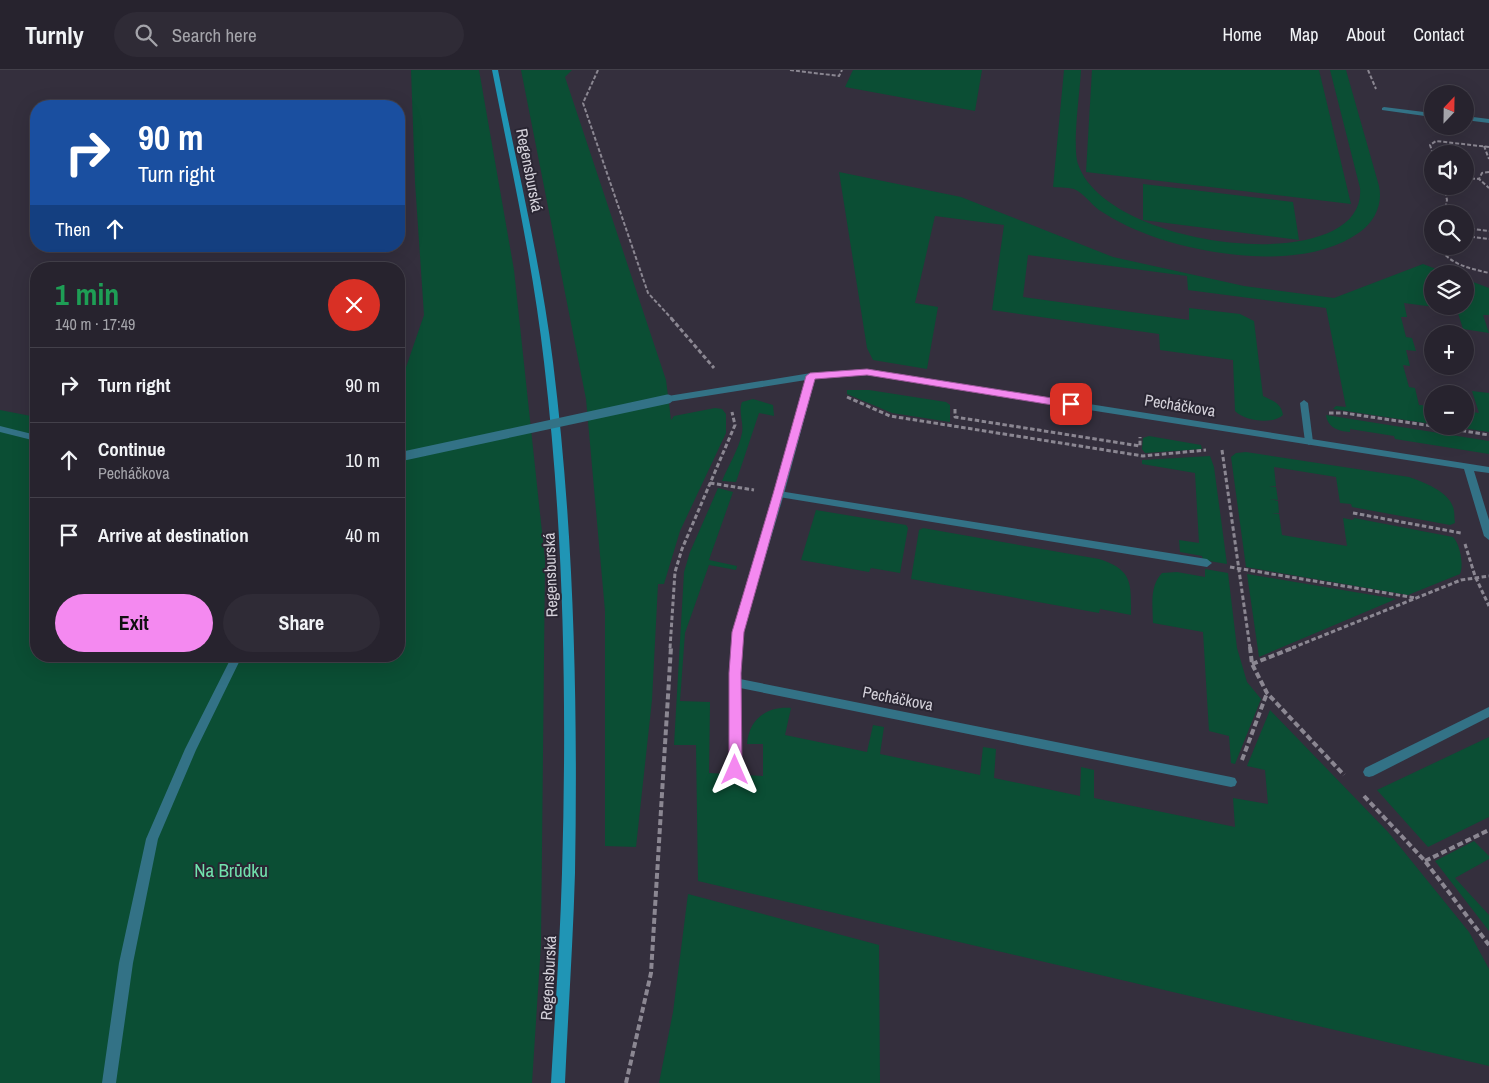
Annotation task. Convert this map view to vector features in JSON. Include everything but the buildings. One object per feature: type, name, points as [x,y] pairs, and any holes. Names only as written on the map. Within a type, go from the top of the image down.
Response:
[{"type":"main road","name":"Regensburská","points":[[496,70],[537,290],[553,400],[563,526],[569,673],[569,844],[558,1083]]},
{"type":"street","points":[[1384,109],[1424,113]]},
{"type":"street","points":[[1474,119],[1489,120]]},
{"type":"street","name":"Pecháčkova","points":[[405,456],[727,388],[810,376],[867,372],[1489,470]]},
{"type":"street","points":[[735,770],[735,682],[738,632],[779,494],[810,376]]},
{"type":"street","points":[[1304,403],[1309,442]]},
{"type":"street","points":[[0,429],[30,436]]},
{"type":"street","points":[[1468,467],[1489,536]]},
{"type":"street","points":[[779,494],[1207,564]]},
{"type":"street","points":[[109,1083],[126,963],[152,839],[191,749],[234,662]]},
{"type":"street","name":"Pecháčkova","points":[[735,682],[1231,782]]},
{"type":"street","points":[[1369,772],[1489,712]]},
{"type":"path","points":[[598,70],[583,103],[648,293],[703,353],[727,388],[735,425],[682,549],[675,572],[651,973],[626,1083]]},
{"type":"path","points":[[790,70],[839,76],[842,70]]},
{"type":"path","points":[[1430,145],[1436,141],[1489,146]]},
{"type":"path","points":[[1484,146],[1489,159]]},
{"type":"path","points":[[1479,179],[1482,173],[1489,172]]},
{"type":"path","points":[[1474,179],[1479,179],[1489,188]]},
{"type":"path","points":[[1474,230],[1489,232]]},
{"type":"path","points":[[1474,237],[1489,239]]},
{"type":"path","points":[[1445,255],[1455,262],[1489,272]]},
{"type":"path","points":[[842,393],[847,398],[890,416],[1143,456],[1222,449]]},
{"type":"path","points":[[955,408],[955,417],[1140,446],[1139,429]]},
{"type":"path","points":[[1305,414],[1344,413],[1424,425]]},
{"type":"path","points":[[1219,428],[1252,664],[1267,692],[1346,777]]},
{"type":"path","points":[[1474,433],[1489,435]]},
{"type":"path","points":[[1215,444],[1222,449]]},
{"type":"path","points":[[710,483],[779,494]]},
{"type":"path","points":[[1352,513],[1465,533]]},
{"type":"path","points":[[1465,540],[1475,576],[1489,606]]},
{"type":"path","points":[[1207,564],[1418,599]]},
{"type":"path","points":[[1252,664],[1475,576],[1489,576]]},
{"type":"path","points":[[1231,782],[1242,760],[1267,692]]},
{"type":"path","points":[[1359,791],[1425,861],[1489,945]]},
{"type":"path","points":[[1425,861],[1489,830]]},
{"type":"green space","name":"Na Brůdku","points":[[411,70],[479,70],[514,270],[545,560],[541,944],[532,1083],[0,1083],[0,410],[30,416],[30,662],[405,662],[405,370],[424,315],[415,182]]},
{"type":"green space","points":[[521,70],[572,70],[565,77],[666,380],[671,420],[674,416],[715,408],[722,409],[726,414],[726,433],[680,531],[664,584],[658,584],[652,700],[636,847],[605,846],[605,611],[586,399]]},
{"type":"green space","points":[[853,70],[982,70],[975,111],[845,87]]},
{"type":"green space","points":[[1064,70],[1081,70],[1076,156],[1078,164],[1099,194],[1135,217],[1182,234],[1233,243],[1282,243],[1323,235],[1351,217],[1360,188],[1330,70],[1346,70],[1379,186],[1380,199],[1377,212],[1365,228],[1339,244],[1314,252],[1288,256],[1260,256],[1205,250],[1180,245],[1135,229],[1099,210],[1076,190],[1053,187]]},
{"type":"green space","points":[[1092,70],[1319,70],[1351,204],[1086,172]]},
{"type":"green space","points":[[839,172],[961,197],[1113,257],[1244,286],[1334,298],[1423,264],[1426,265],[1424,265],[1424,306],[1404,303],[1407,317],[1401,317],[1406,337],[1412,338],[1416,351],[1406,350],[1410,366],[1403,365],[1409,387],[1415,388],[1419,405],[1424,405],[1424,423],[1333,409],[1336,406],[1346,407],[1326,308],[1188,290],[1187,276],[1028,255],[1023,297],[1189,320],[1189,308],[1240,314],[1254,321],[1263,396],[1278,405],[1283,415],[1266,421],[1245,417],[1235,411],[1233,360],[1160,350],[1159,334],[992,310],[1004,225],[935,216],[915,303],[938,307],[927,369],[873,360],[867,348]]},
{"type":"green space","points":[[1143,184],[1293,202],[1299,240],[1143,220]]},
{"type":"green space","points":[[1474,282],[1489,288],[1489,315],[1483,315],[1489,333],[1474,331],[1474,325],[1462,325],[1459,315],[1474,315]]},
{"type":"green space","points":[[847,390],[869,390],[946,402],[950,405],[950,422],[892,413],[847,394]]},
{"type":"green space","points":[[1474,391],[1489,393],[1489,432],[1474,430],[1474,412],[1479,413]]},
{"type":"green space","points":[[753,399],[773,405],[774,416],[759,413],[736,482],[722,481],[741,439],[742,402]]},
{"type":"green space","points":[[1326,415],[1424,431],[1424,435],[1451,435],[1489,441],[1489,454],[1395,439],[1394,436],[1350,429],[1350,432],[1341,431],[1331,426]]},
{"type":"green space","points":[[1149,436],[1201,445],[1202,449],[1145,453],[1142,449],[1143,438]]},
{"type":"green space","points":[[1246,452],[1409,477],[1434,488],[1450,501],[1454,509],[1455,523],[1450,525],[1352,507],[1351,504],[1340,503],[1336,477],[1274,467],[1276,486],[1269,486],[1276,487],[1278,500],[1270,499],[1278,501],[1279,513],[1272,513],[1279,514],[1282,535],[1347,546],[1343,518],[1353,520],[1354,518],[1453,537],[1458,544],[1461,555],[1462,565],[1460,574],[1408,595],[1246,567],[1231,457],[1236,453]]},
{"type":"green space","points":[[1210,456],[1214,467],[1227,564],[1203,560],[1202,556],[1180,552],[1179,540],[1199,543],[1195,473],[1142,464],[1142,460]]},
{"type":"green space","points":[[718,488],[733,492],[709,560],[737,566],[736,570],[709,565],[685,633],[680,701],[710,702],[709,773],[763,776],[763,744],[747,744],[748,735],[755,721],[767,712],[774,709],[791,708],[785,735],[867,752],[873,725],[884,727],[880,754],[980,775],[983,747],[996,749],[994,778],[1080,796],[1081,767],[1094,770],[1094,798],[1235,827],[1233,798],[1268,804],[1265,770],[1247,766],[1270,710],[1388,832],[1469,932],[1489,969],[1489,1066],[698,881],[696,745],[674,745],[684,572],[690,552]]},
{"type":"green space","points":[[816,510],[906,525],[908,528],[900,573],[871,568],[869,572],[801,560]]},
{"type":"green space","points":[[923,528],[1099,559],[1110,563],[1124,573],[1128,579],[1131,594],[1131,615],[1100,609],[1099,613],[911,579],[919,530]]},
{"type":"green space","points":[[1205,569],[1228,573],[1237,648],[1247,682],[1261,699],[1235,764],[1231,763],[1229,736],[1209,731],[1203,632],[1153,623],[1153,590],[1162,573],[1177,572],[1205,577]]},
{"type":"green space","points":[[1247,574],[1396,599],[1259,657]]},
{"type":"green space","points":[[1489,737],[1489,817],[1428,847],[1377,790]]},
{"type":"green space","points":[[1474,841],[1489,856],[1489,859],[1455,878],[1489,915],[1489,931],[1435,861]]},
{"type":"green space","points":[[688,894],[879,945],[880,1083],[659,1083],[673,1012]]},
{"type":"route","points":[[735,770],[735,673],[738,632],[779,494],[810,376],[867,372],[1071,404]]}]
